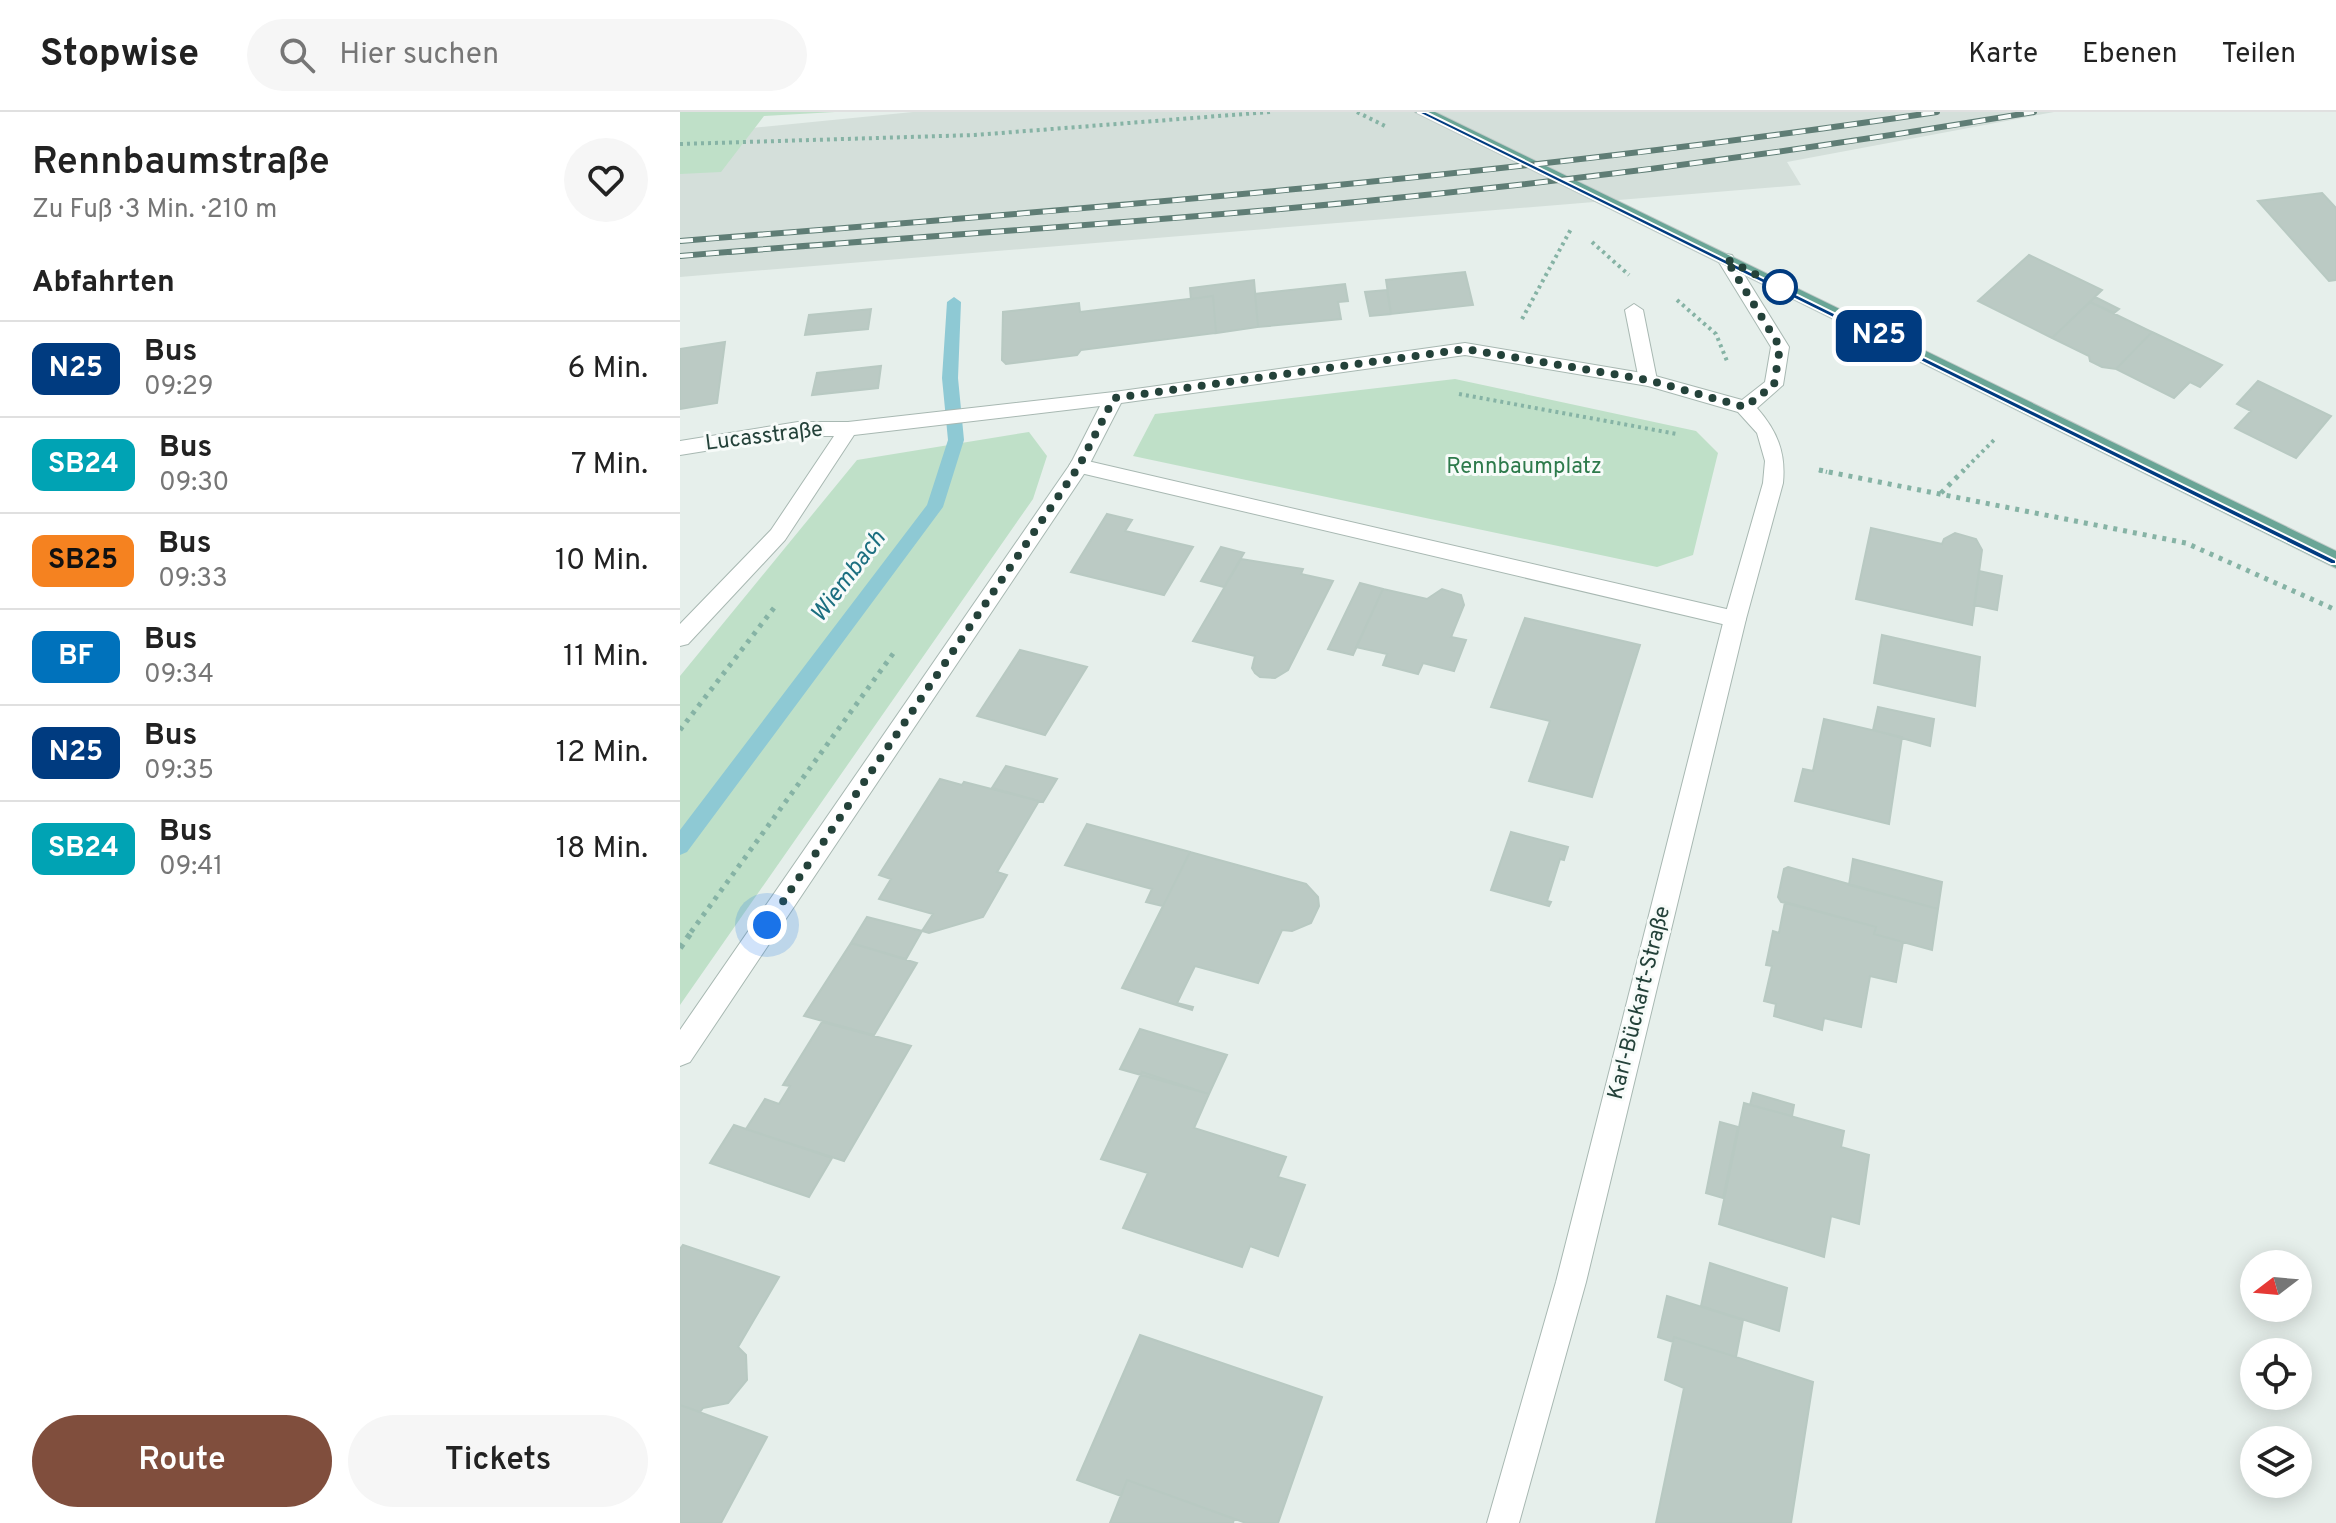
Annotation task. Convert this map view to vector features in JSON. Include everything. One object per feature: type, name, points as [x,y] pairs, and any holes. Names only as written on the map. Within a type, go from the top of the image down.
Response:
[{"type":"main road","points":[[1423,112],[2336,560]]},
{"type":"street","points":[[1726,259],[1780,347],[1774,385],[1737,405]]},
{"type":"street","points":[[1634,310],[1648,380]]},
{"type":"street","points":[[680,1053],[1079,466],[1114,398],[1465,349],[1648,380],[1737,405],[1766,431],[1774,472]]},
{"type":"street","name":"Lucasstraße","points":[[680,448],[798,429],[890,425],[1114,398]]},
{"type":"street","points":[[680,638],[778,535],[848,429]]},
{"type":"street","points":[[1079,466],[1735,619]]},
{"type":"street","name":"Karl-Bückart-Straße","points":[[1503,1523],[1571,1282],[1774,472]]},
{"type":"path","points":[[680,144],[859,143],[1013,135],[1269,112]]},
{"type":"path","points":[[1357,112],[1398,133]]},
{"type":"path","points":[[1502,355],[1573,225]]},
{"type":"path","points":[[1584,234],[1626,273],[1639,279]]},
{"type":"path","points":[[1675,298],[1705,322],[1726,348],[1737,405]]},
{"type":"path","points":[[1447,392],[1686,436]]},
{"type":"path","points":[[1941,494],[2026,408]]},
{"type":"path","points":[[1774,472],[1941,494],[2186,543],[2336,610]]},
{"type":"shaded area","points":[[913,112],[2054,112],[1787,162],[1801,185],[680,277],[680,135]]},
{"type":"green space","points":[[680,112],[835,112],[764,116],[721,172],[680,174]]},
{"type":"green space","name":"Rennbaumplatz","points":[[1455,379],[1696,431],[1718,453],[1693,555],[1657,567],[1133,456],[1155,414]]},
{"type":"green space","points":[[1029,432],[1047,456],[1033,499],[680,1005],[680,676],[857,460]]},
{"type":"building","points":[[2322,193],[2336,208],[2336,280],[2329,281],[2258,201]]},
{"type":"building","points":[[2029,255],[2102,290],[2052,338],[1978,301]]},
{"type":"building","points":[[1465,272],[1473,305],[1391,314],[1386,280]]},
{"type":"building","points":[[1254,280],[1258,327],[1216,333],[1213,296],[1191,299],[1190,288]]},
{"type":"building","points":[[1345,284],[1348,301],[1338,302],[1341,319],[1258,327],[1255,294]]},
{"type":"building","points":[[1387,290],[1391,314],[1370,316],[1365,292]]},
{"type":"building","points":[[1213,296],[1216,333],[1081,350],[1077,355],[1006,364],[1002,360],[1003,312],[1079,303],[1080,312]]},
{"type":"building","points":[[2095,297],[2119,309],[2114,313],[2090,302]]},
{"type":"building","points":[[2090,302],[2152,332],[2116,369],[2102,367],[2090,361],[2089,356],[2052,338]]},
{"type":"building","points":[[871,309],[868,329],[805,335],[809,315]]},
{"type":"building","points":[[2152,332],[2222,365],[2200,387],[2190,382],[2174,398],[2116,369]]},
{"type":"building","points":[[725,342],[717,403],[680,409],[680,349]]},
{"type":"building","points":[[881,366],[878,388],[812,395],[817,373]]},
{"type":"building","points":[[2258,381],[2331,416],[2296,458],[2235,428],[2251,411],[2237,404]]},
{"type":"building","points":[[1107,514],[1132,520],[1125,531],[1193,547],[1164,595],[1071,572]]},
{"type":"building","points":[[1871,528],[1942,544],[1944,539],[1955,533],[1976,539],[1982,550],[1972,625],[1856,599]]},
{"type":"building","points":[[1221,547],[1244,553],[1224,587],[1201,581]]},
{"type":"building","points":[[1241,559],[1303,569],[1301,574],[1333,581],[1288,670],[1275,678],[1260,677],[1255,673],[1252,668],[1255,656],[1193,641]]},
{"type":"building","points":[[1979,571],[2002,576],[1997,610],[1974,605]]},
{"type":"building","points":[[1360,583],[1383,589],[1353,655],[1328,649]]},
{"type":"building","points":[[1383,589],[1427,599],[1442,589],[1461,595],[1464,605],[1451,637],[1466,640],[1454,671],[1423,663],[1418,674],[1383,665],[1387,654],[1356,647]]},
{"type":"building","points":[[1525,618],[1640,645],[1592,797],[1529,781],[1550,721],[1491,707]]},
{"type":"building","points":[[1882,635],[1980,657],[1975,706],[1874,683]]},
{"type":"building","points":[[1020,650],[1087,667],[1045,735],[977,716]]},
{"type":"building","points":[[1878,707],[1934,719],[1930,746],[1873,730]]},
{"type":"building","points":[[1824,719],[1902,737],[1889,824],[1795,801],[1803,769],[1813,771]]},
{"type":"building","points":[[1006,766],[1057,779],[1043,802],[992,788]]},
{"type":"building","points":[[940,779],[1039,801],[997,872],[1007,875],[983,917],[929,933],[922,931],[933,914],[879,899],[891,879],[879,875]]},
{"type":"building","points":[[1087,824],[1190,852],[1163,906],[1146,902],[1152,889],[1065,865]]},
{"type":"building","points":[[1511,832],[1568,847],[1564,860],[1560,859],[1547,901],[1551,902],[1549,906],[1491,890]]},
{"type":"building","points":[[1190,852],[1306,884],[1318,897],[1319,906],[1311,923],[1292,931],[1282,930],[1258,983],[1195,966],[1177,1003],[1193,1007],[1192,1010],[1122,988]]},
{"type":"building","points":[[1853,859],[1942,882],[1938,909],[1849,885]]},
{"type":"building","points":[[1788,867],[1938,909],[1932,950],[1874,934],[1876,927],[1781,902],[1778,897],[1784,869]]},
{"type":"building","points":[[1785,902],[1876,927],[1874,934],[1903,942],[1896,982],[1870,976],[1861,1027],[1824,1018],[1822,1030],[1774,1016],[1776,1004],[1764,1001],[1772,966],[1766,965],[1773,931],[1779,933]]},
{"type":"building","points":[[867,917],[922,931],[906,959],[851,943]]},
{"type":"building","points":[[851,943],[917,963],[874,1035],[804,1016]]},
{"type":"building","points":[[822,1022],[911,1046],[844,1161],[746,1129],[765,1099],[779,1104],[790,1086],[783,1085]]},
{"type":"building","points":[[1140,1029],[1227,1055],[1209,1094],[1120,1069]]},
{"type":"building","points":[[1142,1072],[1209,1094],[1194,1128],[1286,1157],[1278,1177],[1305,1185],[1278,1256],[1250,1246],[1242,1267],[1123,1228],[1148,1173],[1101,1159]]},
{"type":"building","points":[[1753,1093],[1794,1105],[1792,1116],[1750,1105]]},
{"type":"building","points":[[1744,1103],[1844,1131],[1841,1147],[1869,1155],[1859,1224],[1831,1216],[1824,1257],[1719,1224]]},
{"type":"building","points":[[1720,1122],[1738,1127],[1723,1198],[1706,1193]]},
{"type":"building","points":[[734,1125],[832,1158],[809,1197],[710,1163]]},
{"type":"building","points":[[683,1245],[779,1277],[738,1347],[746,1355],[747,1380],[728,1403],[703,1408],[700,1412],[680,1405],[680,1249]]},
{"type":"building","points":[[1710,1263],[1787,1288],[1779,1331],[1701,1306]]},
{"type":"building","points":[[1667,1296],[1743,1320],[1736,1357],[1674,1337],[1673,1342],[1658,1337]]},
{"type":"building","points":[[1140,1335],[1322,1397],[1278,1523],[1246,1523],[1127,1480],[1121,1496],[1077,1480]]},
{"type":"building","points":[[1674,1337],[1813,1382],[1791,1523],[1656,1523],[1684,1388],[1665,1380]]},
{"type":"building","points":[[680,1405],[767,1437],[721,1523],[680,1523]]},
{"type":"building","points":[[1127,1480],[1234,1519],[1233,1523],[1110,1523]]},
{"type":"waterway","name":"Wiembach","points":[[680,846],[935,507],[956,440],[950,378],[954,302]]},
{"type":"railway","points":[[680,241],[1467,172],[1937,112]]},
{"type":"railway","points":[[680,256],[1187,217],[1526,184],[1696,163],[2034,112]]},
{"type":"bus line","name":"N25","points":[[1422,112],[2336,560]]},
{"type":"route","points":[[767,925],[1079,466],[1114,398],[1465,349],[1648,380],[1745,407],[1774,385],[1780,347],[1726,259],[1780,287]]}]
